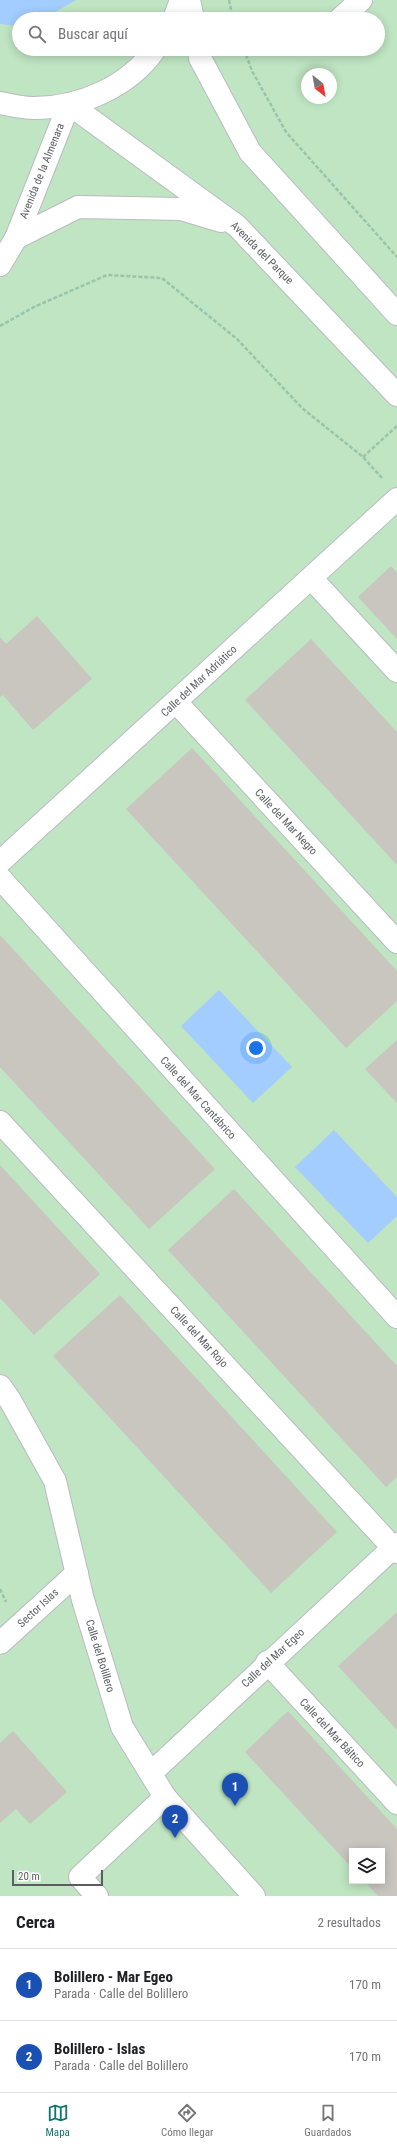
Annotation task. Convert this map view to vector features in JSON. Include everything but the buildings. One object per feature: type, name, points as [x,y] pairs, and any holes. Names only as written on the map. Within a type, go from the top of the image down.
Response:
[{"type":"street","points":[[177,12],[181,0]]},
{"type":"street","points":[[189,0],[192,12]]},
{"type":"street","points":[[348,12],[361,0]]},
{"type":"street","points":[[0,103],[33,108],[69,104],[91,98],[116,85],[150,56]]},
{"type":"street","points":[[200,56],[250,152],[397,314]]},
{"type":"street","name":"Avenida del Parque","points":[[69,104],[237,226],[397,395]]},
{"type":"street","name":"Avenida de la Almenara","points":[[0,265],[16,238],[69,104]]},
{"type":"street","name":"Avenida de la Almenara","points":[[16,238],[78,207],[181,209],[237,226]]},
{"type":"street","name":"Calle del Mar Adriático","points":[[0,862],[311,578],[392,491]]},
{"type":"street","points":[[311,578],[397,671]]},
{"type":"street","name":"Calle del Mar Negro","points":[[176,702],[397,942]]},
{"type":"street","name":"Calle del Mar Cantábrico","points":[[0,878],[397,1317]]},
{"type":"street","name":"Calle del Mar Rojo","points":[[0,1122],[396,1548]]},
{"type":"street","name":"Calle del Bolillero","points":[[0,1386],[10,1400],[55,1481],[77,1573],[103,1670],[122,1727],[165,1798],[254,1896]]},
{"type":"street","name":"Calle del Mar Egeo","points":[[151,1773],[267,1662],[396,1548]]},
{"type":"street","name":"Sector Islas","points":[[0,1643],[77,1573]]},
{"type":"street","name":"Calle del Mar Báltico","points":[[267,1662],[397,1803]]},
{"type":"street","points":[[97,1896],[80,1877],[165,1798]]},
{"type":"path","points":[[229,0],[232,12]]},
{"type":"path","points":[[247,56],[252,71],[286,132],[397,258]]},
{"type":"path","points":[[0,326],[34,307],[107,275],[162,278],[237,339],[302,408],[363,457],[392,491]]},
{"type":"path","points":[[363,457],[397,426]]},
{"type":"green space","points":[[0,0],[397,0],[397,1896],[0,1896]]},
{"type":"water","points":[[0,0],[76,0],[55,12],[12,12],[12,25],[0,24]]},
{"type":"water","points":[[219,990],[292,1067],[253,1103],[181,1026]]},
{"type":"water","points":[[334,1130],[397,1197],[397,1216],[368,1243],[295,1167]]},
{"type":"place","name":"Bolillero - Mar Egeo","points":[[235,1806]]},
{"type":"place","name":"Bolillero - Islas","points":[[175,1838]]}]
